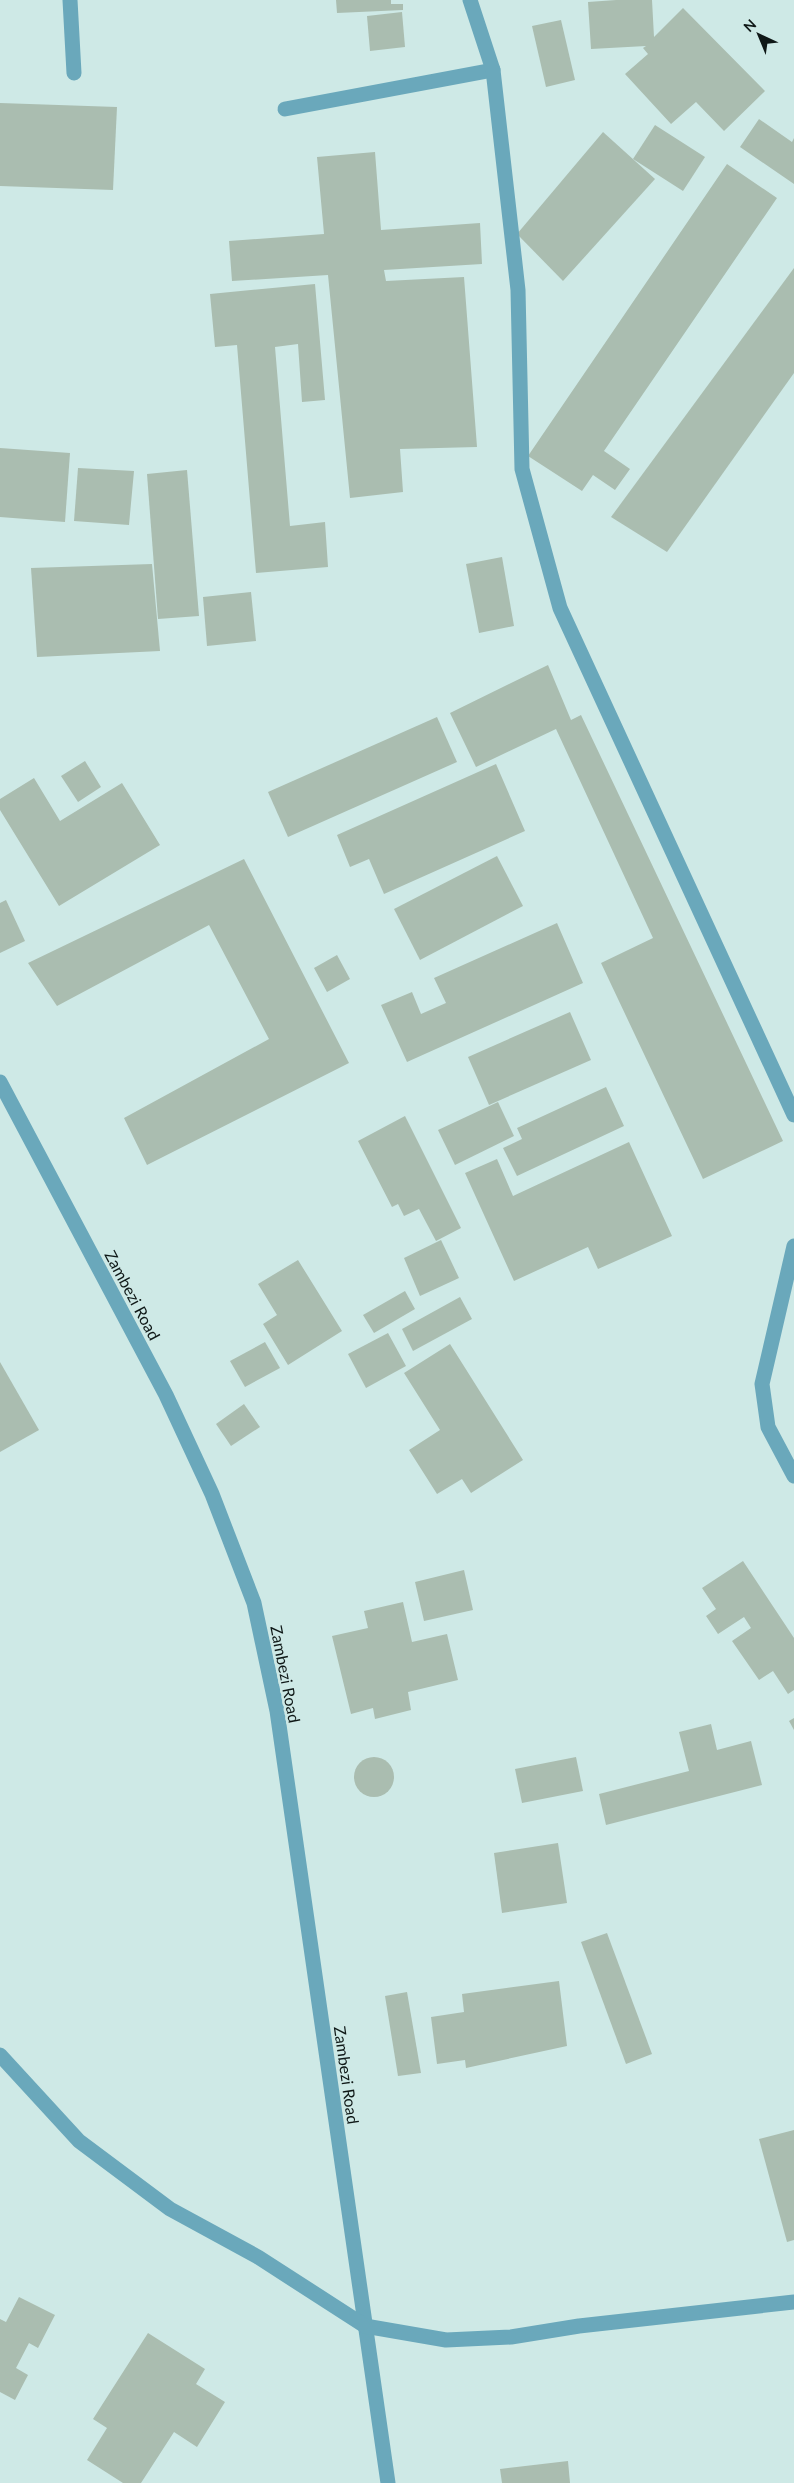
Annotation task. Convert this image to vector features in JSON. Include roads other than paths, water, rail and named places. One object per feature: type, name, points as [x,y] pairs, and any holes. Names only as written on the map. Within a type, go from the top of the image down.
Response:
[{"type":"street","points":[[70,0],[74,73]]},
{"type":"street","points":[[470,0],[493,70],[518,290],[522,469],[560,608],[794,1115]]},
{"type":"street","points":[[285,109],[493,70]]},
{"type":"street","name":"Zambezi Road","points":[[0,1082],[166,1395],[212,1494],[254,1603],[277,1711],[388,2483]]},
{"type":"street","points":[[794,1246],[762,1384],[768,1427],[794,1476]]},
{"type":"street","points":[[0,2056],[79,2141],[170,2209],[258,2257],[365,2326],[446,2340],[511,2337],[579,2326],[794,2302]]}]
